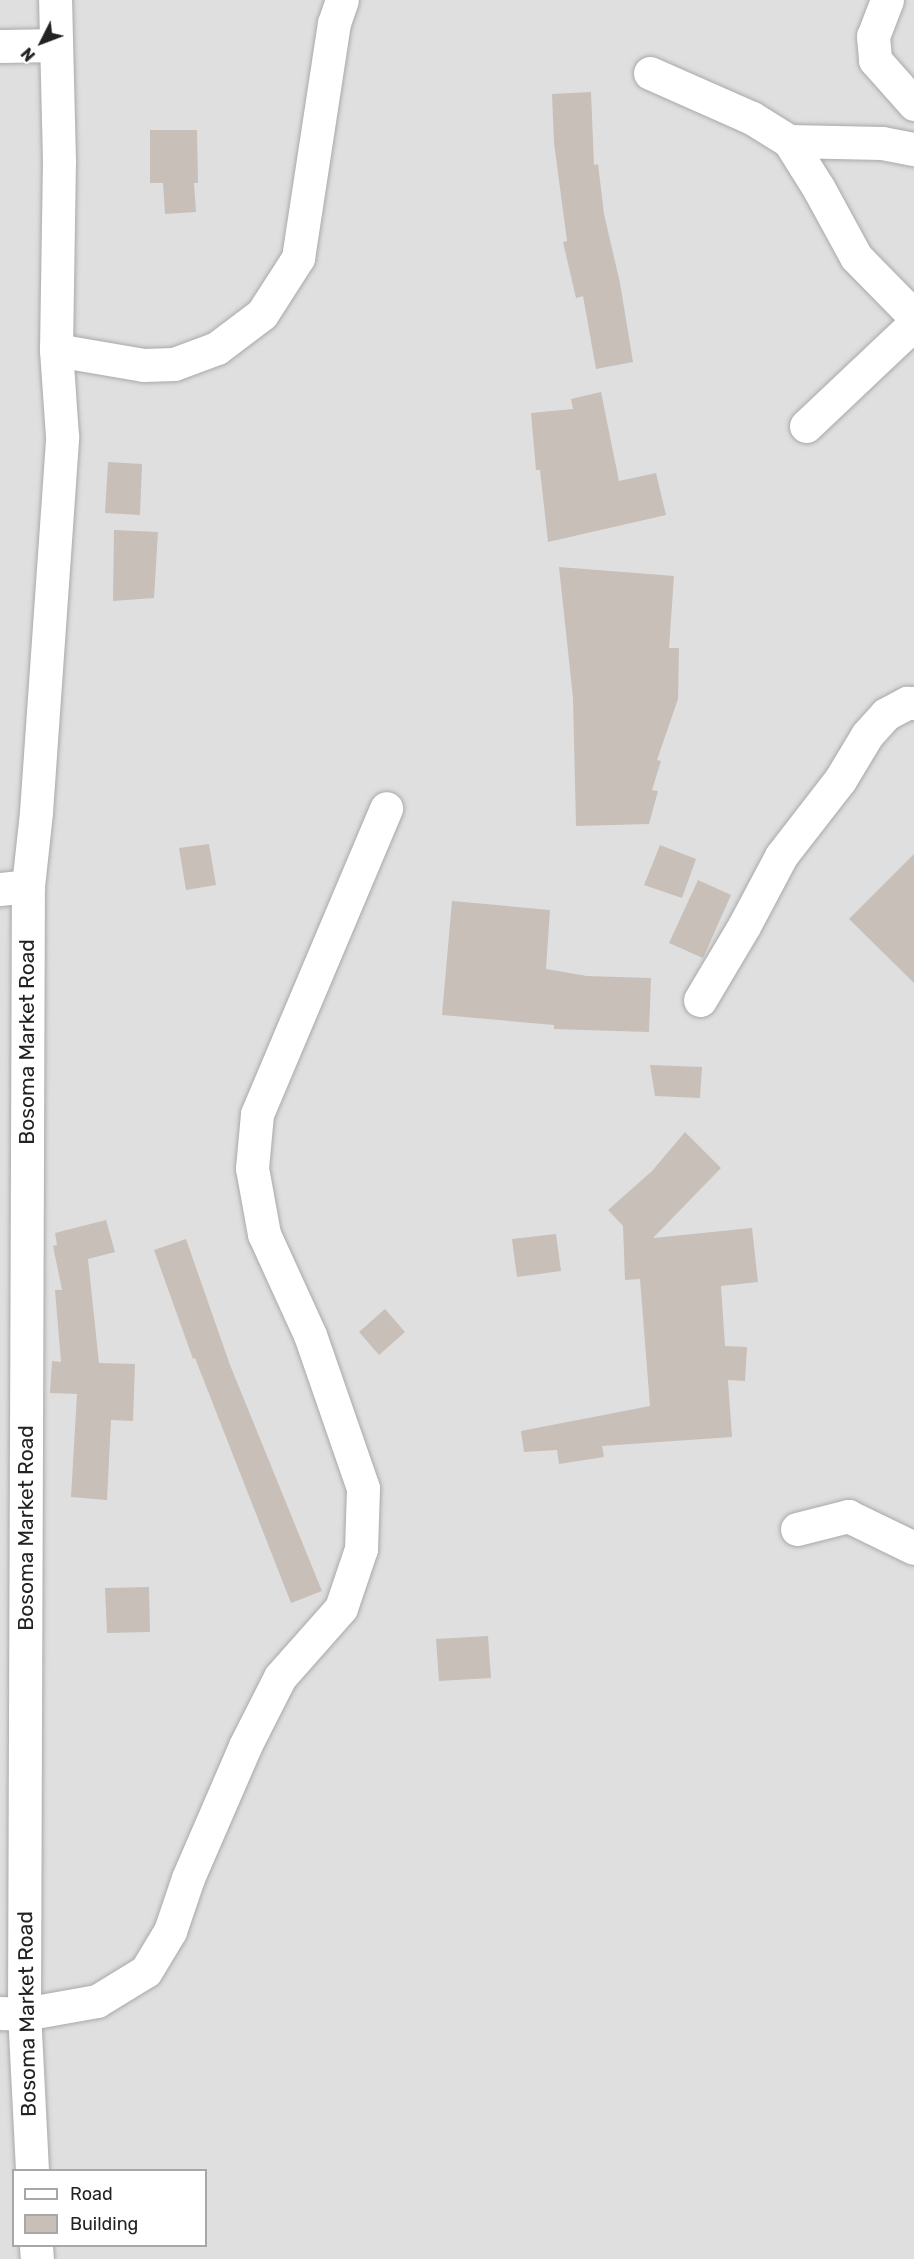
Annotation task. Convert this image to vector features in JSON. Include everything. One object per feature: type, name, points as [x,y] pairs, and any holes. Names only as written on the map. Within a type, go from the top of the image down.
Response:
[{"type":"street","name":"Bosoma Market Road","points":[[32,2169],[12,2013],[14,887],[36,812],[62,436],[56,350],[59,161],[55,0]]},
{"type":"street","points":[[56,350],[144,365],[174,364],[218,348],[262,314],[298,258],[334,23],[342,0]]},
{"type":"street","points":[[887,0],[873,36],[875,60],[914,104]]},
{"type":"street","points":[[0,46],[56,45]]},
{"type":"street","points":[[650,73],[752,118],[789,141],[819,189],[855,257],[914,316]]},
{"type":"street","points":[[789,141],[882,143],[914,148]]},
{"type":"street","points":[[806,426],[914,324]]},
{"type":"street","points":[[700,1000],[744,926],[781,856],[840,780],[867,735],[886,714],[907,703],[914,703]]},
{"type":"street","points":[[12,2013],[98,2001],[146,1971],[170,1931],[188,1878],[245,1746],[280,1677],[340,1608],[361,1549],[363,1488],[310,1335],[264,1234],[252,1168],[257,1114],[386,808]]},
{"type":"street","points":[[797,1529],[848,1516],[914,1548]]},
{"type":"shaded area","points":[[0,0],[914,0],[914,2259],[0,2259]]},
{"type":"building","points":[[591,92],[594,165],[598,164],[604,214],[620,283],[633,362],[596,369],[583,296],[576,298],[563,242],[567,241],[554,143],[552,94]]},
{"type":"building","points":[[150,130],[197,130],[198,183],[194,183],[196,212],[165,214],[163,183],[150,183]]},
{"type":"building","points":[[601,392],[619,481],[656,473],[666,515],[548,542],[540,470],[536,470],[531,413],[573,409],[571,399]]},
{"type":"building","points":[[108,462],[142,464],[140,515],[105,513]]},
{"type":"building","points":[[114,530],[158,532],[154,598],[113,601]]},
{"type":"building","points":[[559,567],[674,576],[669,648],[679,648],[678,699],[657,760],[661,761],[652,790],[658,791],[649,824],[576,826],[573,698]]},
{"type":"building","points":[[209,844],[216,885],[186,890],[179,848]]},
{"type":"building","points":[[660,845],[696,859],[682,898],[644,885]]},
{"type":"building","points":[[914,854],[914,983],[849,919]]},
{"type":"building","points":[[698,880],[731,895],[703,958],[669,943]]},
{"type":"building","points":[[452,901],[550,910],[546,969],[587,976],[651,978],[649,1032],[554,1029],[554,1025],[442,1015]]},
{"type":"building","points":[[650,1065],[702,1067],[700,1098],[655,1096]]},
{"type":"building","points":[[685,1132],[721,1168],[653,1238],[752,1228],[758,1282],[721,1286],[725,1346],[747,1347],[745,1381],[728,1380],[732,1437],[602,1446],[604,1457],[559,1464],[557,1450],[524,1452],[521,1431],[650,1406],[640,1279],[625,1280],[623,1226],[608,1210],[652,1171]]},
{"type":"building","points":[[106,1220],[115,1252],[88,1259],[99,1363],[135,1364],[133,1421],[111,1420],[107,1500],[71,1497],[77,1394],[50,1393],[52,1361],[61,1362],[55,1290],[62,1290],[53,1246],[57,1245],[55,1233]]},
{"type":"building","points":[[556,1234],[561,1271],[517,1277],[512,1239]]},
{"type":"building","points":[[186,1239],[230,1365],[322,1591],[291,1603],[195,1358],[193,1359],[154,1250]]},
{"type":"building","points":[[385,1309],[405,1332],[379,1355],[359,1332]]},
{"type":"building","points":[[149,1587],[150,1632],[107,1633],[105,1588]]},
{"type":"building","points":[[488,1636],[491,1678],[439,1681],[436,1639]]}]
